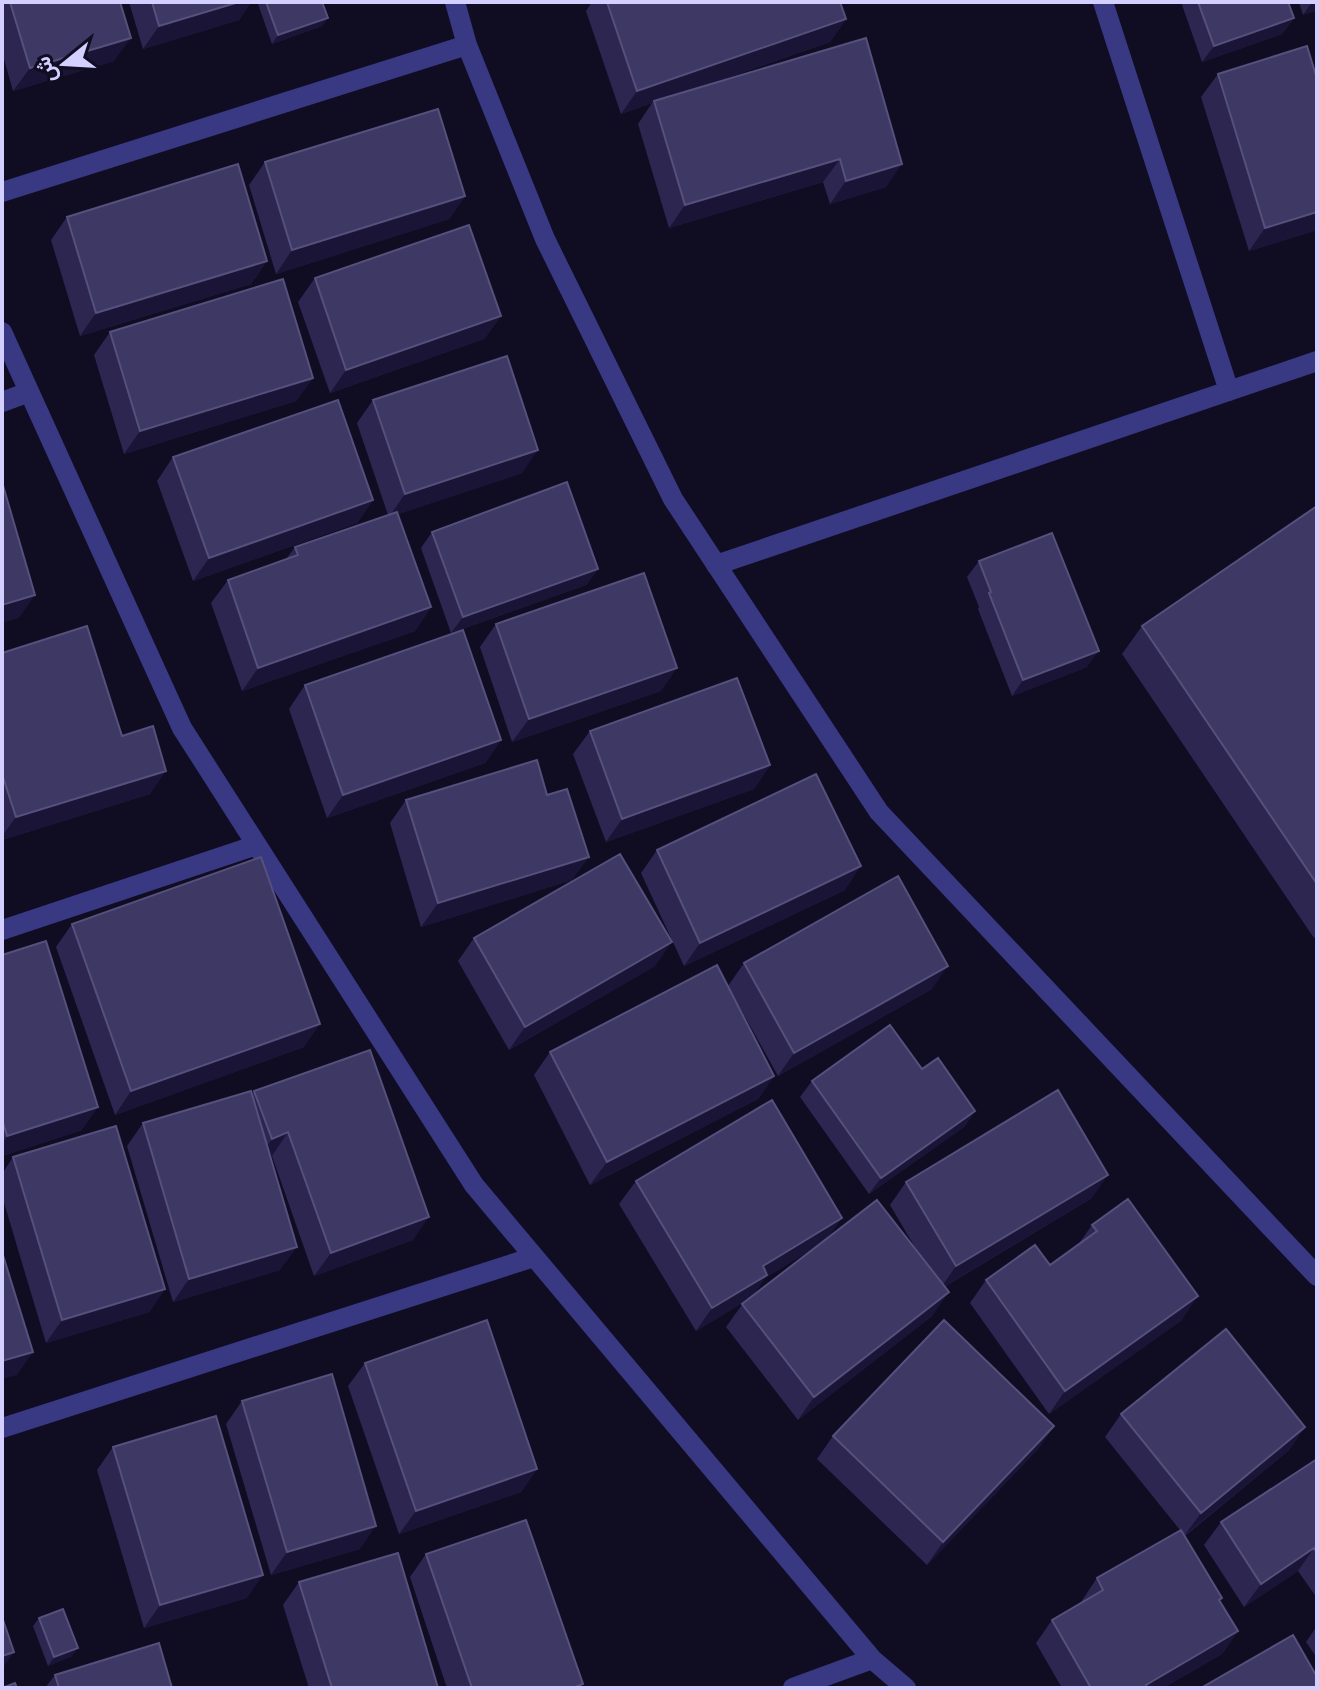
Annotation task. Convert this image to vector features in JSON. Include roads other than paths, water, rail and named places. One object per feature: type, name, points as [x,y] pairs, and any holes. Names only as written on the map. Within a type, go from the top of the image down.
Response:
[{"type":"street","points":[[455,2],[467,45],[545,239],[673,499],[879,812],[1317,1276]]},
{"type":"street","points":[[1103,2],[1229,391]]},
{"type":"street","points":[[2,192],[467,45]]},
{"type":"street","points":[[2,332],[182,728],[474,1185],[872,1659],[906,1688]]},
{"type":"street","points":[[716,565],[1317,361]]},
{"type":"street","points":[[2,402],[29,392]]},
{"type":"street","points":[[2,930],[257,845]]},
{"type":"street","points":[[2,1428],[534,1257]]},
{"type":"street","points":[[793,1688],[872,1659]]}]
